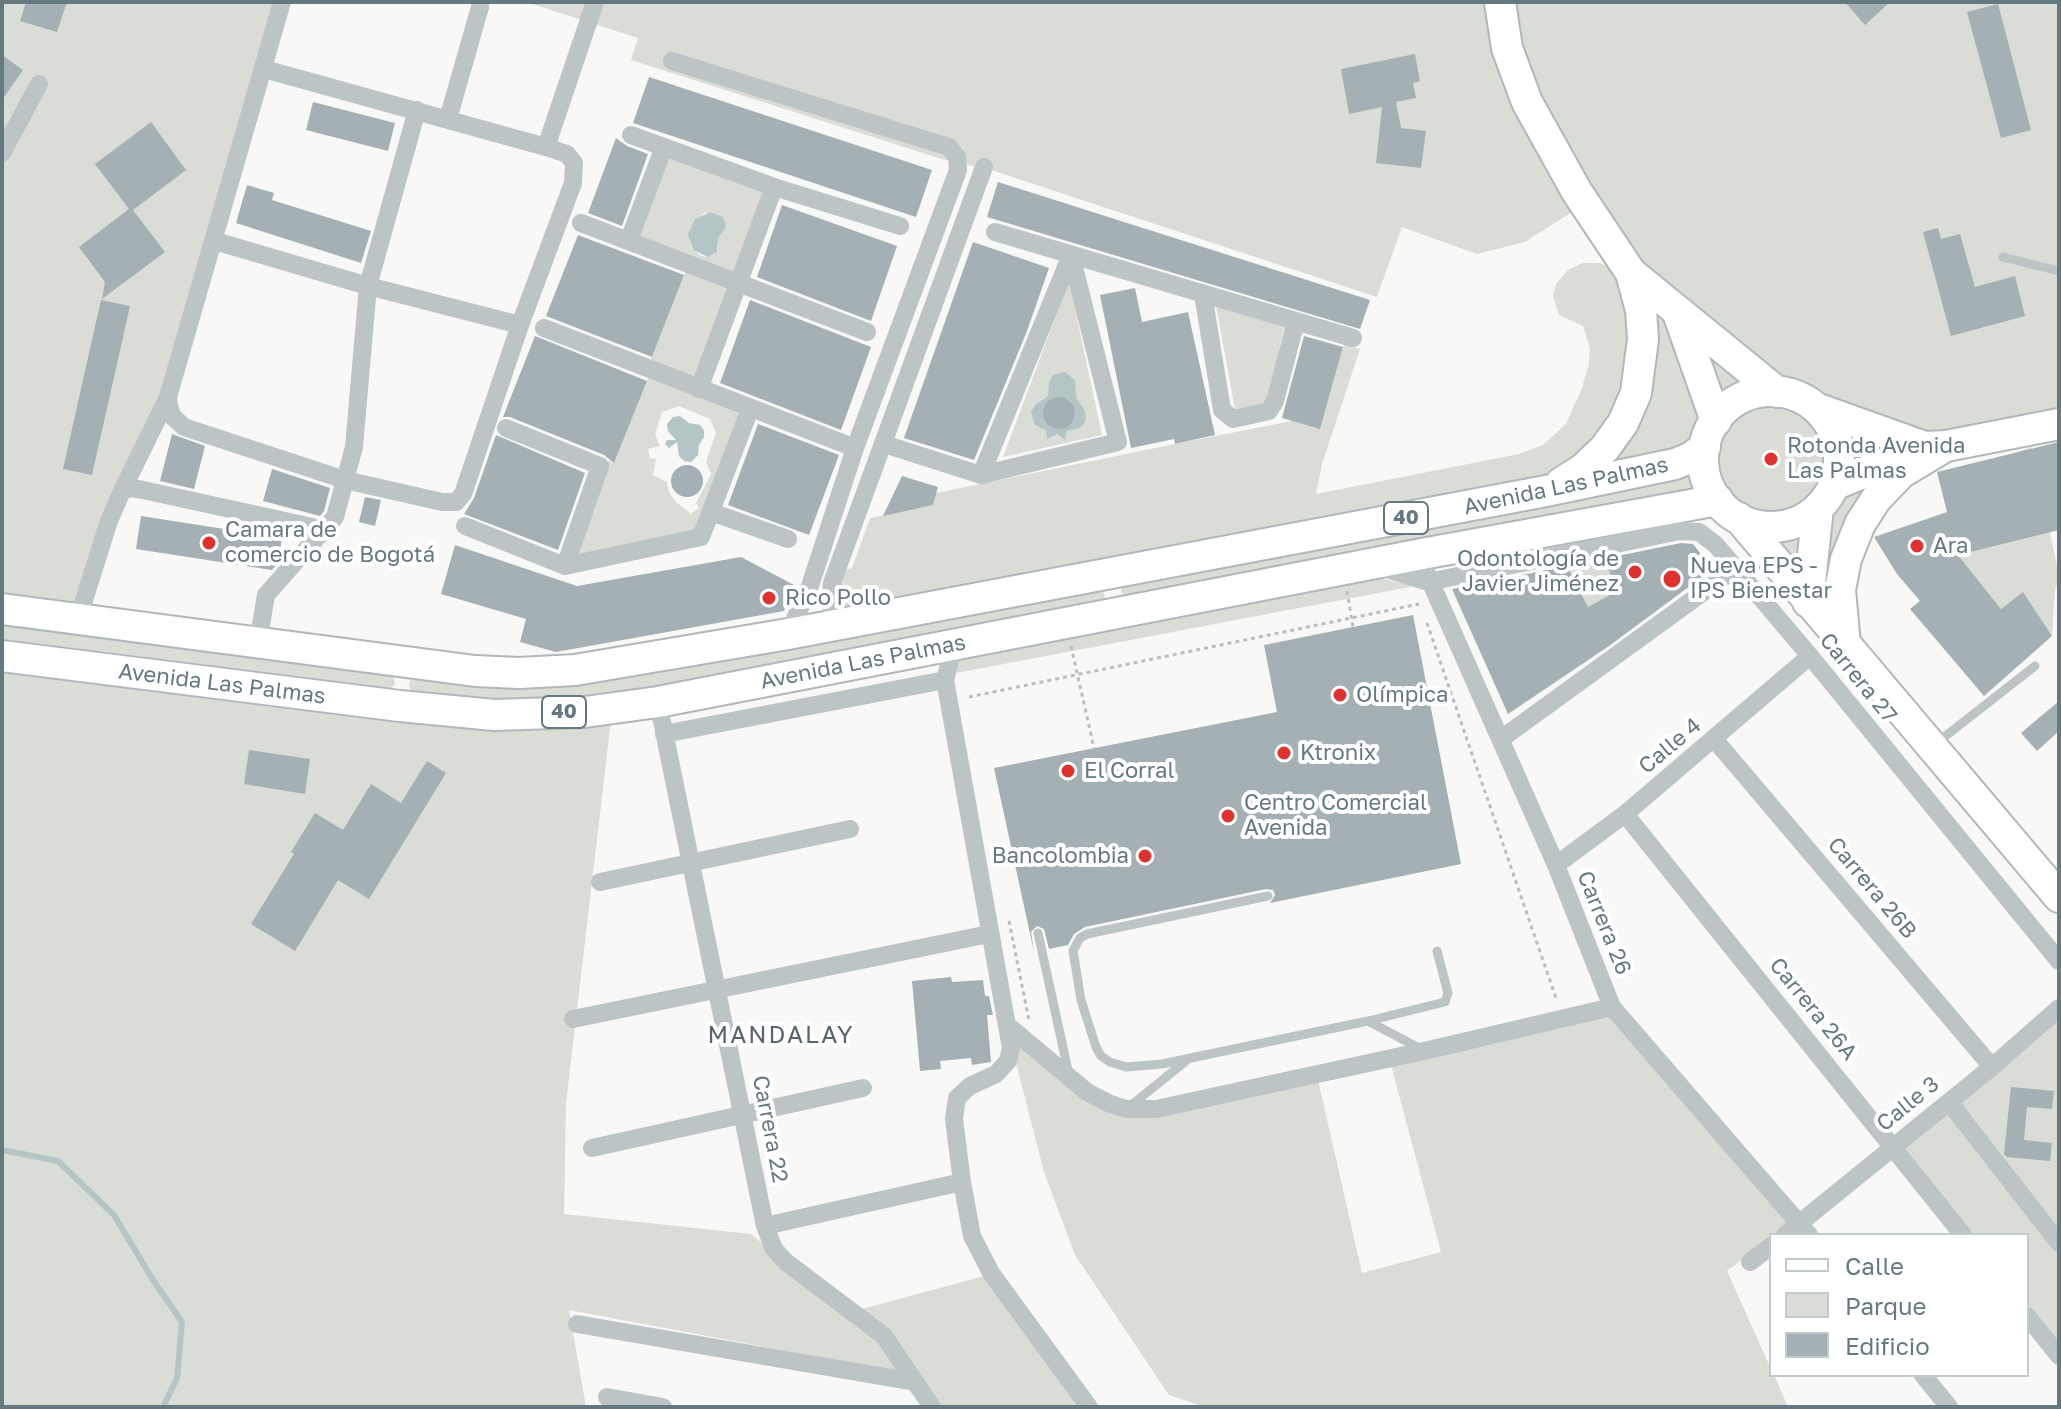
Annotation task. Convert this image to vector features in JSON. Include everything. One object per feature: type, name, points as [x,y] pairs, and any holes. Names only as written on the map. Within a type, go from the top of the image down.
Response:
[{"type":"main road","points":[[1500,2],[1507,48],[1527,102],[1577,192],[1631,273],[1777,392],[1799,397],[1816,408],[1936,446]]},
{"type":"main road","points":[[1546,491],[1583,469],[1605,448],[1623,423],[1636,393],[1643,339],[1641,310],[1631,273]]},
{"type":"main road","points":[[1678,313],[1710,434],[1705,473],[1728,509],[1931,747],[2052,883]]},
{"type":"main road","name":"40","points":[[1710,434],[1739,400],[1758,393],[1777,392]]},
{"type":"main road","points":[[1808,602],[1826,497],[1839,467],[1837,440],[1816,408]]},
{"type":"main road","points":[[1826,497],[1936,446],[2059,424]]},
{"type":"main road","name":"Avenida Las Palmas","points":[[2,609],[407,662],[519,673],[575,670],[788,634],[1546,491],[1675,464],[1692,457],[1710,434]]},
{"type":"main road","points":[[1845,644],[1840,590],[1855,533],[1889,484],[1936,446]]},
{"type":"main road","name":"40","points":[[1728,509],[1758,525],[1783,526],[1803,519],[1826,497]]},
{"type":"main road","name":"Avenida Las Palmas","points":[[2,656],[400,706],[494,715],[585,712],[658,702],[1343,570],[1372,565],[1425,568],[1728,509]]},
{"type":"main road","points":[[1103,574],[1120,612]]},
{"type":"main road","points":[[400,706],[407,662]]},
{"type":"street","points":[[78,619],[109,521],[168,397],[282,2]]},
{"type":"street","points":[[546,147],[595,2]]},
{"type":"street","points":[[448,119],[480,7]]},
{"type":"street","points":[[672,61],[949,147],[957,157],[958,170],[855,448],[810,586],[788,634]]},
{"type":"street","points":[[168,397],[173,417],[184,427],[345,480],[442,502],[459,500],[575,176],[571,157],[546,147],[264,69]]},
{"type":"street","points":[[2,153],[39,84]]},
{"type":"street","points":[[258,643],[266,595],[335,517],[354,447],[368,286],[417,110]]},
{"type":"street","points":[[631,135],[774,187],[900,226]]},
{"type":"street","points":[[629,240],[664,147]]},
{"type":"street","points":[[837,624],[830,602],[832,583],[984,167]]},
{"type":"street","points":[[699,389],[774,187]]},
{"type":"street","points":[[581,223],[867,332]]},
{"type":"street","points":[[995,232],[1353,338]]},
{"type":"street","points":[[215,241],[368,286],[520,325]]},
{"type":"street","points":[[884,444],[981,475],[1118,442],[1071,255]]},
{"type":"street","points":[[981,475],[1071,255]]},
{"type":"street","points":[[1203,294],[1222,410],[1233,419],[1269,411],[1275,401],[1296,321]]},
{"type":"street","points":[[544,328],[855,448]]},
{"type":"street","points":[[465,526],[565,566],[701,537],[750,409]]},
{"type":"street","points":[[506,428],[600,466],[565,566]]},
{"type":"street","points":[[122,491],[131,488],[143,490],[326,530]]},
{"type":"street","points":[[711,512],[788,539]]},
{"type":"street","name":"Carrera 27","points":[[1425,568],[1690,531],[1708,538],[1810,656],[2059,961]]},
{"type":"street","name":"Carrera 26","points":[[1425,568],[1556,865],[1612,1007],[1798,1231]]},
{"type":"street","points":[[1501,739],[1735,569]]},
{"type":"street","points":[[954,645],[945,680],[1011,1048],[1008,1061],[996,1074],[970,1086],[957,1098],[954,1119],[962,1182],[972,1236],[991,1273],[1089,1407]]},
{"type":"street","points":[[922,651],[945,680]]},
{"type":"street","name":"Calle 4","points":[[1556,865],[1625,814],[1715,740],[1810,656]]},
{"type":"street","points":[[664,734],[945,680]]},
{"type":"street","name":"Carrera 22","points":[[658,702],[765,1226],[774,1249],[786,1262],[884,1336],[932,1407]]},
{"type":"street","name":"Carrera 26B","points":[[1715,740],[1992,1067]]},
{"type":"street","name":"Carrera 26A","points":[[1625,814],[1961,1233]]},
{"type":"street","points":[[600,882],[850,829]]},
{"type":"street","points":[[573,1019],[989,934]]},
{"type":"street","points":[[1007,1025],[1069,1078],[1108,1103],[1126,1109],[1156,1109],[1612,1007]]},
{"type":"street","name":"Calle 3","points":[[1798,1231],[2059,1008]]},
{"type":"street","points":[[592,1148],[863,1088]]},
{"type":"street","points":[[1949,1102],[2059,1243]]},
{"type":"street","points":[[765,1226],[962,1182]]},
{"type":"street","points":[[1750,1262],[1769,1248]]},
{"type":"street","points":[[2029,1318],[2059,1356]]},
{"type":"street","points":[[577,1324],[915,1382]]},
{"type":"street","points":[[1924,1377],[1946,1406]]},
{"type":"street","points":[[607,1397],[658,1407]]},
{"type":"lane","points":[[2003,257],[2059,271]]},
{"type":"lane","points":[[1931,747],[2035,666]]},
{"type":"lane","points":[[1268,896],[1087,934],[1075,943],[1074,958],[1081,1000],[1101,1056],[1126,1067],[1162,1064],[1368,1021],[1448,1000],[1437,951]]},
{"type":"lane","points":[[1038,933],[1069,1078]]},
{"type":"lane","points":[[1368,1021],[1424,1051]]},
{"type":"lane","points":[[1126,1109],[1188,1059]]},
{"type":"path","points":[[1343,570],[1353,627]]},
{"type":"path","points":[[949,701],[1437,600]]},
{"type":"path","points":[[1425,619],[1563,1018]]},
{"type":"path","points":[[1066,623],[1094,748]]},
{"type":"green space","points":[[2,2],[274,2],[160,399],[77,608],[2,598]]},
{"type":"green space","points":[[526,2],[1488,2],[1575,210],[1525,242],[1477,254],[1402,227],[1377,297],[991,170],[945,160],[631,60],[638,38]]},
{"type":"green space","points":[[1512,2],[2059,2],[2059,413],[1935,436],[1782,381],[1639,266],[1538,97],[1518,45]]},
{"type":"green space","points":[[668,156],[765,191],[734,274],[638,236]],"holes":[[[712,212],[717,252],[708,257],[691,248],[689,231],[704,213]]]},
{"type":"green space","points":[[1583,263],[1600,263],[1620,277],[1630,313],[1631,361],[1614,416],[1587,452],[1543,481],[841,611],[837,599],[845,570],[852,568],[870,518],[933,505],[936,493],[1175,444],[1292,421],[1320,428],[1344,344],[1360,349],[1322,464],[1316,494],[1519,454],[1543,445],[1566,424],[1589,363],[1590,348],[1583,326],[1559,315],[1553,296],[1556,284],[1568,270]]},
{"type":"green space","points":[[686,270],[728,288],[694,380],[650,362]]},
{"type":"green space","points":[[1069,281],[1102,435],[1003,457]]},
{"type":"green space","points":[[1651,304],[1669,320],[1703,419],[1695,440],[1680,451],[1599,470]]},
{"type":"green space","points":[[1216,306],[1284,327],[1267,404],[1235,409]]},
{"type":"green space","points":[[1703,347],[1750,384],[1733,389],[1720,400]]},
{"type":"green space","points":[[649,376],[742,412],[696,531],[576,556],[603,459],[614,463]],"holes":[[[679,406],[710,419],[716,433],[706,462],[711,474],[696,503],[699,508],[691,514],[676,502],[667,482],[653,475],[656,459],[650,458],[648,449],[660,446],[655,435],[662,412]]]},
{"type":"green space","points":[[1771,403],[1793,407],[1811,419],[1823,437],[1827,459],[1823,481],[1811,499],[1793,511],[1771,515],[1749,511],[1731,499],[1719,481],[1715,459],[1719,437],[1731,419],[1749,407]]},
{"type":"green space","points":[[1845,430],[1896,447],[1849,467],[1850,449]]},
{"type":"green space","points":[[2032,447],[2059,575],[2059,586],[2055,587],[2052,636],[2023,593],[2001,609],[1958,555],[2035,535],[2014,453]]},
{"type":"green space","points":[[1692,471],[1699,490],[1125,597],[1121,592],[1122,585]]},
{"type":"green space","points":[[1882,476],[1829,610],[1819,598],[1829,513],[1841,495]]},
{"type":"green space","points":[[1804,530],[1800,575],[1769,538],[1789,536]]},
{"type":"green space","points":[[1601,555],[1620,590],[1588,607],[1565,563]]},
{"type":"green space","points":[[1370,576],[1415,586],[951,674],[957,655]]},
{"type":"green space","points":[[1102,589],[1105,597],[1100,603],[953,634],[585,700],[495,704],[413,694],[409,686],[410,681],[417,677]]},
{"type":"green space","points":[[2,620],[393,675],[395,684],[390,690],[2,645]]},
{"type":"green space","points":[[2,668],[611,720],[566,1103],[564,1214],[751,1234],[879,1340],[899,1372],[569,1310],[586,1407],[2,1407]]},
{"type":"green space","points":[[1609,1015],[1789,1223],[1776,1233],[1769,1233],[1769,1238],[1727,1271],[1769,1365],[1769,1377],[1775,1377],[1788,1407],[1204,1407],[1169,1395],[1075,1255],[1044,1172],[1016,1063],[1017,1045],[1103,1110],[1318,1080],[1362,1273],[1441,1252],[1391,1065]]},
{"type":"green space","points":[[2059,1017],[2059,1345],[2029,1307],[2029,1233],[1970,1233],[1903,1148]]},
{"type":"green space","points":[[984,1276],[1079,1407],[942,1407],[890,1331],[862,1309]]},
{"type":"shaded area","points":[[710,212],[723,217],[726,227],[718,238],[717,252],[708,257],[693,250],[688,234],[695,219]]},
{"type":"shaded area","points":[[1065,372],[1075,380],[1076,397],[1085,411],[1086,420],[1080,428],[1067,431],[1065,440],[1057,434],[1047,439],[1046,430],[1035,425],[1031,412],[1048,396],[1053,375]],"holes":[[[1055,397],[1069,400],[1075,409],[1074,419],[1063,428],[1053,427],[1044,417],[1044,407]]]},
{"type":"shaded area","points":[[680,416],[704,430],[698,455],[691,462],[679,456],[677,442],[669,448],[665,444],[667,440],[676,440],[668,431],[667,424],[673,417]]},
{"type":"building","points":[[26,2],[67,2],[57,32],[20,21]]},
{"type":"building","points":[[1845,2],[1890,2],[1865,25]]},
{"type":"building","points":[[1998,4],[2031,130],[2001,138],[1967,12]]},
{"type":"building","points":[[1415,54],[1420,81],[1413,83],[1416,98],[1396,102],[1401,128],[1426,131],[1421,168],[1376,163],[1382,107],[1349,114],[1341,69]]},
{"type":"building","points":[[2,55],[23,70],[2,100]]},
{"type":"building","points":[[649,77],[932,170],[916,217],[633,123]]},
{"type":"building","points":[[313,102],[395,123],[388,151],[306,130]]},
{"type":"building","points":[[151,122],[186,170],[133,210],[165,252],[102,299],[105,282],[79,247],[129,209],[95,164]]},
{"type":"building","points":[[616,138],[648,154],[622,226],[588,213]]},
{"type":"building","points":[[998,182],[1370,300],[1360,329],[987,217]]},
{"type":"building","points":[[247,185],[274,193],[272,200],[371,231],[361,263],[236,223]]},
{"type":"building","points":[[782,205],[897,246],[871,321],[757,277]]},
{"type":"building","points":[[1938,228],[1941,239],[1960,234],[1975,287],[2015,276],[2025,316],[1951,336],[1923,232]]},
{"type":"building","points":[[578,235],[684,275],[652,357],[546,316]]},
{"type":"building","points":[[973,242],[1049,268],[1027,331],[974,460],[904,438]]},
{"type":"building","points":[[1135,288],[1142,322],[1188,312],[1215,435],[1175,444],[1174,439],[1131,448],[1100,295]]},
{"type":"building","points":[[101,300],[130,306],[92,475],[63,469]]},
{"type":"building","points":[[750,300],[871,347],[841,430],[720,383]]},
{"type":"building","points":[[535,336],[647,381],[614,463],[604,455],[510,417],[503,417]]},
{"type":"building","points":[[1304,336],[1343,347],[1320,429],[1282,418]]},
{"type":"building","points":[[1059,397],[1070,402],[1075,413],[1070,424],[1059,429],[1048,424],[1043,413],[1048,402]]},
{"type":"building","points":[[758,424],[839,455],[809,535],[728,505]]},
{"type":"building","points":[[172,434],[205,446],[194,489],[160,481]]},
{"type":"building","points":[[496,435],[585,473],[558,550],[464,514],[474,498]]},
{"type":"building","points":[[2059,442],[2059,530],[1958,555],[2001,609],[2023,592],[2052,636],[1984,696],[1910,609],[1920,601],[1897,574],[1874,537],[1947,512],[1937,472]]},
{"type":"building","points":[[687,465],[698,470],[703,481],[698,492],[687,497],[676,492],[671,481],[676,470]]},
{"type":"building","points":[[272,469],[330,488],[320,516],[263,501]]},
{"type":"building","points":[[902,476],[938,487],[933,505],[883,516]]},
{"type":"building","points":[[365,497],[381,500],[375,526],[359,522]]},
{"type":"building","name":"Camara de comercio de Bogotá","points":[[141,516],[282,538],[278,563],[272,570],[136,549]]},
{"type":"building","points":[[1681,543],[1693,544],[1713,569],[1609,646],[1508,714],[1452,589],[1567,566],[1588,607],[1619,590],[1603,559]]},
{"type":"building","points":[[455,545],[577,586],[741,557],[794,585],[784,611],[556,652],[520,642],[526,619],[441,594]]},
{"type":"building","name":"Centro Comercial Avenida","points":[[1413,615],[1461,864],[1270,903],[1275,895],[1273,890],[1266,889],[1085,927],[1074,934],[1068,945],[1049,949],[1044,929],[1037,926],[1031,932],[1034,952],[994,768],[1277,712],[1264,645]]},
{"type":"building","points":[[2059,701],[2059,731],[2037,751],[2021,733]]},
{"type":"building","points":[[249,750],[310,759],[305,794],[244,784]]},
{"type":"building","points":[[427,761],[446,773],[369,899],[338,880],[295,951],[251,924],[315,813],[343,830],[371,784],[401,803]]},
{"type":"building","points":[[951,977],[952,982],[983,980],[985,996],[989,996],[993,1015],[987,1015],[991,1062],[972,1065],[971,1058],[940,1061],[941,1069],[920,1071],[912,981]]},
{"type":"building","points":[[2011,1087],[2054,1091],[2052,1109],[2027,1107],[2024,1140],[2052,1143],[2050,1161],[2007,1157],[2004,1154]]},
{"type":"waterway","points":[[2,1150],[58,1161],[114,1215],[182,1322],[177,1378],[163,1407]]},
{"type":"place","name":"Rotonda Avenida Las Palmas","points":[[1771,459]]},
{"type":"place","name":"Camara de comercio de Bogotá","points":[[209,543]]},
{"type":"place","name":"Ara","points":[[1917,546]]},
{"type":"place","name":"Odontología de Javier Jiménez","points":[[1635,572]]},
{"type":"place","name":"Nueva EPS - IPS Bienestar","points":[[1672,579]]},
{"type":"place","name":"Rico Pollo","points":[[769,598]]},
{"type":"place","name":"Olímpica","points":[[1340,695]]},
{"type":"place","name":"Ktronix","points":[[1284,753]]},
{"type":"place","name":"El Corral","points":[[1068,771]]},
{"type":"place","name":"Centro Comercial Avenida","points":[[1228,816]]},
{"type":"place","name":"Bancolombia","points":[[1145,856]]},
{"type":"district","name":"MANDALAY","points":[[781,1035]]}]
